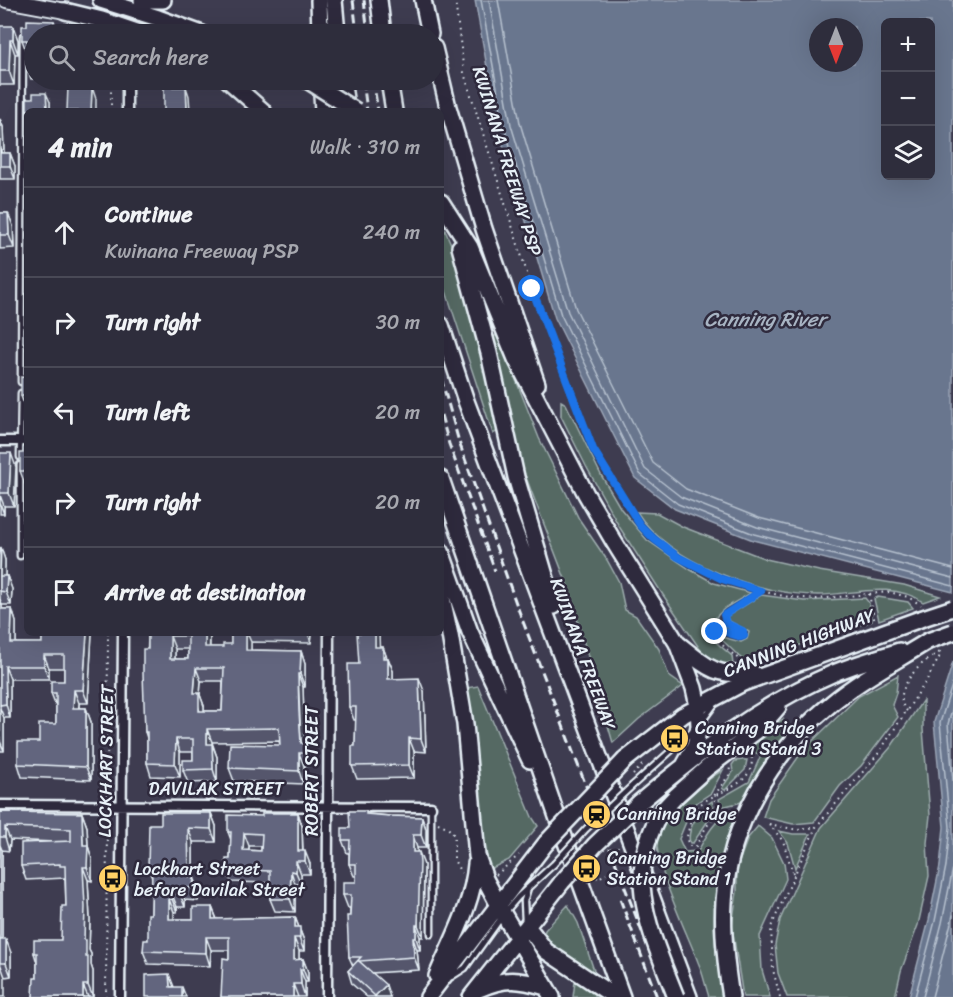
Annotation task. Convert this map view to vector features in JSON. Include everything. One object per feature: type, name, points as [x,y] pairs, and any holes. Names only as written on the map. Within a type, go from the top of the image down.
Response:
[{"type":"highway","points":[[100,0],[174,24]]},
{"type":"highway","points":[[142,0],[163,0]]},
{"type":"highway","points":[[319,0],[320,24]]},
{"type":"highway","points":[[334,0],[336,24]]},
{"type":"highway","points":[[379,0],[382,24]]},
{"type":"highway","points":[[423,0],[428,24]]},
{"type":"highway","points":[[65,11],[114,24]]},
{"type":"highway","points":[[239,90],[260,108]]},
{"type":"highway","points":[[322,90],[323,108]]},
{"type":"highway","points":[[323,90],[351,108]]},
{"type":"highway","points":[[344,90],[347,108]]},
{"type":"highway","points":[[390,90],[393,108]]},
{"type":"highway","points":[[444,90],[484,229],[551,426]]},
{"type":"highway","points":[[444,207],[470,247],[516,359],[551,426],[614,542],[677,643],[695,691],[698,706],[699,726],[695,746],[685,764]]},
{"type":"highway","points":[[451,218],[486,343],[516,477],[590,728]]},
{"type":"highway","name":"KWINANA FREEWAY","points":[[444,334],[470,410],[689,997]]},
{"type":"highway","points":[[444,488],[563,834],[622,997]]},
{"type":"highway","points":[[444,559],[470,632],[563,834]]},
{"type":"highway","points":[[432,992],[471,897],[477,856],[465,724],[444,607]]},
{"type":"highway","name":"CANNING HIGHWAY","points":[[432,992],[501,910],[546,843],[625,760],[680,717],[722,693],[765,674],[922,613],[953,608]]},
{"type":"highway","points":[[730,997],[724,932],[725,887],[737,836],[751,801],[780,757],[808,724],[833,701],[933,648],[953,632]]},
{"type":"highway","points":[[677,643],[702,663],[720,673],[765,674]]},
{"type":"highway","points":[[474,994],[562,882],[595,845],[685,764],[754,716],[834,673],[933,648]]},
{"type":"highway","points":[[676,997],[645,914],[641,889],[642,862],[646,846],[662,812],[677,795],[707,768],[759,729],[786,698]]},
{"type":"highway","points":[[477,856],[488,884],[516,939],[549,992]]},
{"type":"highway","points":[[527,926],[546,951],[615,997]]},
{"type":"highway","points":[[474,994],[494,982],[508,980],[526,981],[549,992]]},
{"type":"main road","points":[[6,0],[65,11]]},
{"type":"street","points":[[127,90],[127,108]]},
{"type":"street","points":[[0,441],[24,441]]},
{"type":"street","name":"LOCKHART STREET","points":[[120,997],[123,636]]},
{"type":"street","name":"ROBERT STREET","points":[[327,997],[329,636]]},
{"type":"street","name":"DAVILAK STREET","points":[[0,804],[431,807]]},
{"type":"street","name":"ROBERT STREET","points":[[327,982],[335,997]]},
{"type":"lane","points":[[20,556],[24,441],[23,32]]},
{"type":"lane","points":[[501,910],[554,864],[586,829],[699,726],[722,693]]},
{"type":"lane","points":[[431,807],[431,934]]},
{"type":"lane","points":[[527,926],[524,902],[529,886]]},
{"type":"path","name":"KWINANA FREEWAY PSP","points":[[455,0],[464,73],[532,289],[593,449],[640,525],[678,557],[722,579],[789,597],[818,599],[888,592],[903,595],[922,613]]},
{"type":"path","points":[[111,90],[111,108]]},
{"type":"path","points":[[744,666],[719,642],[715,632],[719,630],[744,636],[743,631],[726,623],[724,615],[761,591]]},
{"type":"path","points":[[869,594],[875,623]]},
{"type":"path","points":[[933,648],[945,649]]},
{"type":"path","points":[[907,711],[903,705],[903,695],[908,680],[933,648]]},
{"type":"path","points":[[780,997],[773,970],[771,927],[816,827],[878,754],[907,711],[939,658],[933,648]]},
{"type":"path","points":[[736,810],[724,809],[717,813],[696,846],[689,846],[687,837],[693,814],[702,803],[728,791],[748,773],[752,758],[744,755]]},
{"type":"path","points":[[717,813],[714,796],[729,775],[730,766],[726,762]]},
{"type":"path","points":[[431,807],[437,822],[446,826],[454,835],[454,860],[461,871],[464,894],[471,897]]},
{"type":"path","points":[[794,877],[783,841],[769,824],[798,830],[816,827]]},
{"type":"path","points":[[613,850],[618,847]]},
{"type":"path","points":[[488,884],[520,855]]},
{"type":"path","points":[[597,866],[602,863]]},
{"type":"path","points":[[592,865],[598,879],[606,873]]},
{"type":"green space","points":[[444,228],[461,267],[500,430],[493,434],[444,285]]},
{"type":"green space","points":[[498,335],[539,438],[579,519],[619,582],[625,610],[636,616],[659,649],[669,676],[683,686],[639,719],[613,743],[567,584],[522,467],[492,337]]},
{"type":"green space","points":[[561,401],[566,404],[601,475],[621,509],[647,540],[714,583],[751,593],[725,608],[716,617],[722,624],[739,633],[714,627],[709,630],[711,638],[732,656],[733,665],[727,666],[704,655],[663,595],[620,528],[586,466],[561,416]]},
{"type":"green space","points":[[637,512],[657,513],[683,527],[766,559],[819,571],[904,585],[940,596],[923,602],[899,592],[886,590],[820,595],[797,594],[745,583],[693,561],[671,547],[651,530]]},
{"type":"green space","points":[[761,595],[804,601],[865,598],[869,603],[872,621],[813,640],[762,660],[745,662],[720,638],[741,642],[747,639],[749,632],[729,621],[727,616]]},
{"type":"green space","points":[[878,597],[908,602],[913,608],[879,620],[874,599]]},
{"type":"green space","points":[[898,675],[892,705],[898,717],[861,766],[840,786],[814,822],[793,824],[763,817],[769,799],[804,749],[859,696]]},
{"type":"green space","points":[[478,686],[532,817],[538,826],[509,860],[490,869],[485,847],[474,733],[466,688]]},
{"type":"green space","points":[[923,700],[930,815],[927,843],[929,876],[918,925],[901,971],[895,997],[787,997],[778,973],[775,945],[780,920],[821,828],[891,747]]},
{"type":"green space","points":[[783,719],[788,726],[789,734],[777,745],[742,802],[721,807],[719,799],[749,782],[761,755],[750,751],[731,754]]},
{"type":"green space","points":[[747,760],[745,770],[725,790],[722,788],[733,772],[732,765],[735,761]]},
{"type":"green space","points":[[723,770],[711,793],[693,805],[679,839],[685,852],[698,851],[719,820],[729,814],[737,817],[721,868],[715,899],[715,941],[722,997],[709,997],[700,966],[665,878],[657,846],[658,835],[669,818],[696,790]]},
{"type":"green space","points":[[712,801],[714,812],[693,843],[690,843],[690,832],[695,820]]},
{"type":"green space","points":[[758,826],[772,838],[784,863],[786,879],[760,936],[762,970],[770,997],[743,997],[732,926],[737,892],[737,867],[748,838]]},
{"type":"green space","points":[[779,831],[810,834],[795,868],[788,843]]},
{"type":"green space","points":[[568,905],[578,923],[603,997],[573,997],[575,982],[585,967],[564,956],[543,938],[545,930]]},
{"type":"water","name":"Canning River","points":[[475,0],[953,0],[953,592],[753,540],[675,509],[635,478],[555,318],[498,128]]},
{"type":"water","points":[[953,662],[953,997],[909,997],[940,866],[944,827],[934,722]]},
{"type":"building","points":[[27,20],[54,21],[54,24],[27,24]]},
{"type":"building","points":[[0,26],[13,26],[9,71],[0,71]]},
{"type":"building","points":[[22,26],[24,26],[24,40],[22,40]]},
{"type":"building","points":[[68,90],[92,90],[91,108],[67,108]]},
{"type":"building","points":[[164,90],[186,90],[187,108],[164,108]]},
{"type":"building","points":[[33,93],[46,93],[47,108],[27,108],[27,98],[33,98]]},
{"type":"building","points":[[0,148],[1,153],[10,153],[10,166],[0,166]]},
{"type":"building","points":[[0,213],[8,213],[9,235],[0,235]]},
{"type":"building","points":[[21,377],[24,378],[24,396],[21,396]]},
{"type":"building","points":[[24,447],[24,471],[20,471],[20,453],[23,453]]},
{"type":"building","points":[[0,453],[11,453],[9,493],[0,493]]},
{"type":"building","points":[[0,576],[7,576],[6,592],[0,591]]},
{"type":"building","points":[[0,609],[12,609],[11,643],[42,643],[42,636],[87,636],[83,690],[74,690],[73,708],[86,708],[86,767],[18,764],[18,742],[39,742],[39,724],[56,724],[56,693],[51,693],[51,681],[64,681],[64,655],[44,655],[44,666],[5,666],[6,704],[0,705]]},
{"type":"building","points":[[148,636],[170,636],[170,659],[188,659],[188,636],[205,636],[205,647],[223,647],[223,644],[231,644],[231,636],[246,636],[246,650],[301,651],[300,674],[298,674],[299,711],[304,753],[299,753],[299,771],[229,768],[230,744],[280,745],[279,728],[207,729],[207,744],[212,744],[213,769],[183,770],[183,760],[193,760],[193,739],[176,739],[175,764],[147,763],[143,649],[148,649]],"holes":[[[196,668],[224,668],[222,711],[199,711],[199,693],[194,693]]]},
{"type":"building","points":[[357,636],[375,636],[375,647],[383,647],[383,658],[388,658],[388,679],[419,678],[421,739],[409,738],[409,765],[352,766],[356,707],[349,707],[348,664],[359,664]]},
{"type":"building","points":[[349,811],[422,817],[421,835],[413,835],[413,852],[419,852],[420,863],[418,925],[416,925],[416,938],[413,938],[414,957],[359,961],[386,985],[375,996],[348,971],[361,957],[349,957],[347,916],[350,916],[351,895],[343,895],[343,882],[356,882],[356,864],[349,864],[350,840],[342,840],[342,828],[350,828]]},
{"type":"building","points":[[0,812],[82,813],[83,845],[88,845],[87,867],[83,867],[84,940],[86,940],[86,957],[88,957],[88,985],[83,985],[83,997],[33,997],[34,978],[37,978],[37,953],[34,953],[34,940],[61,940],[62,906],[66,906],[65,866],[60,866],[60,864],[21,866],[21,843],[71,841],[71,829],[5,827],[5,837],[0,837]]},
{"type":"building","points":[[161,813],[211,813],[211,829],[188,828],[189,877],[194,877],[193,888],[180,887],[180,894],[172,894],[172,899],[169,899],[169,919],[193,919],[193,907],[212,907],[212,919],[295,917],[295,927],[300,927],[300,938],[294,938],[294,960],[303,959],[303,969],[300,969],[301,984],[293,984],[293,997],[221,997],[223,958],[229,959],[229,937],[206,937],[206,953],[143,951],[144,940],[148,940],[148,914],[151,914],[152,868],[148,868],[149,824],[161,824]]},
{"type":"building","points":[[262,813],[298,813],[298,851],[305,851],[305,861],[296,861],[296,872],[291,871],[290,899],[270,899],[270,871],[226,869],[226,859],[230,859],[231,832],[228,832],[228,815],[262,816]],"holes":[[[244,833],[262,834],[261,851],[243,850]]]},
{"type":"building","points":[[0,939],[6,939],[6,963],[0,963]]},
{"type":"building","points":[[169,974],[170,987],[182,987],[182,997],[146,997],[146,975]]},
{"type":"railway","points":[[353,0],[356,24]]},
{"type":"railway","points":[[364,0],[367,24]]},
{"type":"railway","points":[[364,90],[367,108]]},
{"type":"railway","points":[[375,90],[378,108]]},
{"type":"railway","points":[[444,389],[459,442],[517,606],[667,997]]},
{"type":"railway","points":[[444,426],[495,571]]},
{"type":"railway","points":[[620,899],[657,997]]},
{"type":"place","name":"Canning Bridge Station Stand 3","points":[[674,738]]},
{"type":"place","name":"Canning Bridge","points":[[596,814]]},
{"type":"place","name":"Canning Bridge Station Stand 1","points":[[586,868]]},
{"type":"place","name":"Lockhart Street before Davilak Street","points":[[113,879]]},
{"type":"route","points":[[532,289],[593,449],[640,525],[678,557],[722,579],[761,591],[724,615],[726,623],[743,631],[744,636],[719,630],[715,632]]}]
